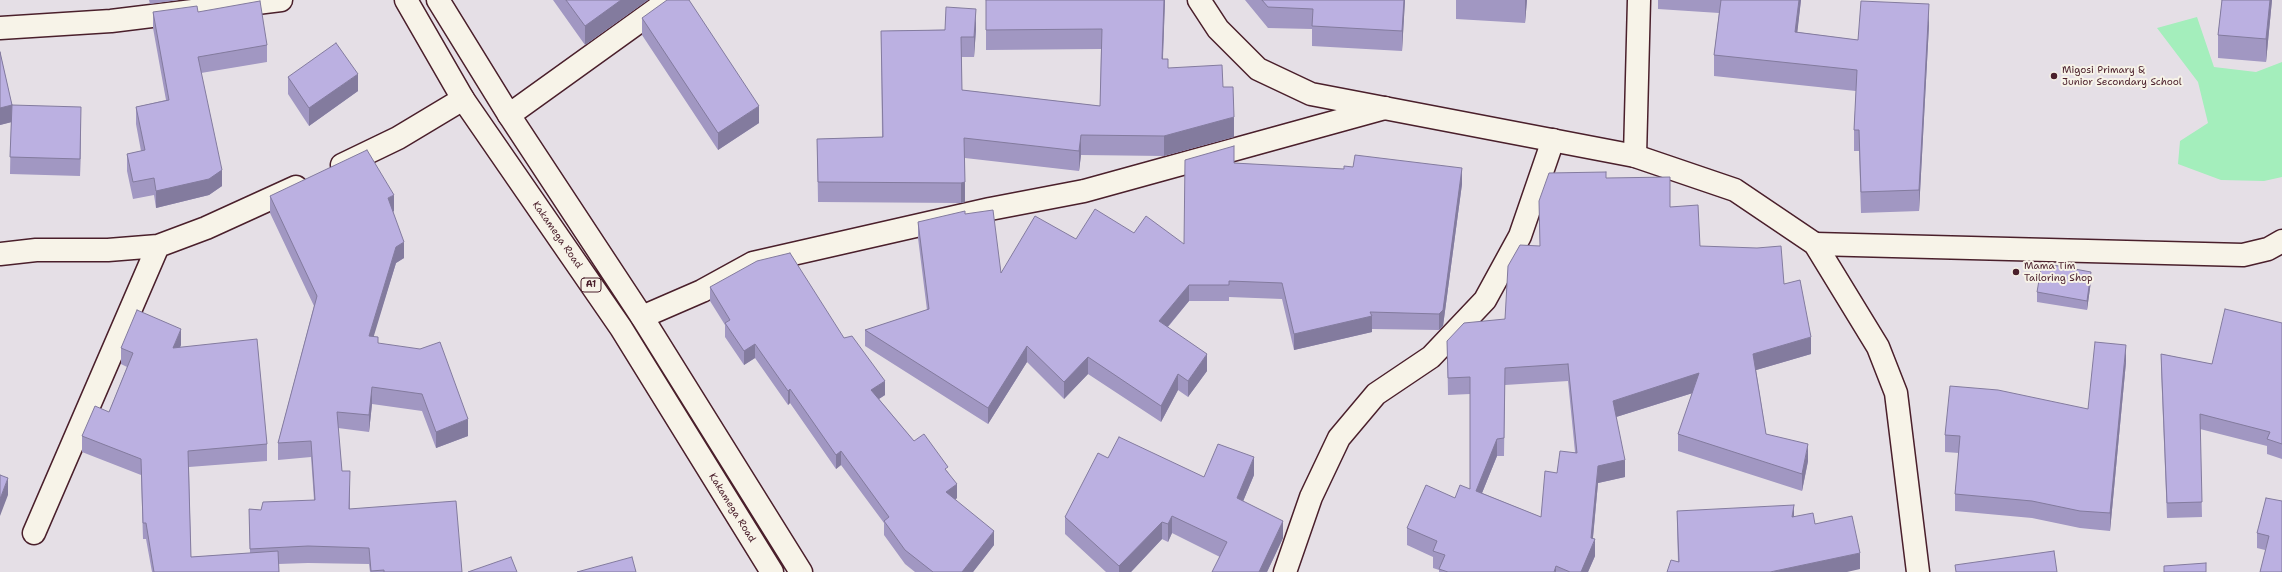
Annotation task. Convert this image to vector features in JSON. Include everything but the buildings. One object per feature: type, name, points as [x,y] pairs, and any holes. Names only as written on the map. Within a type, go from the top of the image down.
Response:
[{"type":"main road","points":[[0,28],[111,21],[281,0]]},
{"type":"main road","name":"Kakamega Road","points":[[406,0],[463,99],[621,328],[772,572]]},
{"type":"main road","name":"A1","points":[[438,0],[509,115],[642,317],[801,572]]},
{"type":"main road","points":[[509,115],[669,0]]},
{"type":"main road","points":[[1199,0],[1218,29],[1258,68],[1311,94],[1635,156],[1735,190],[1816,244],[1854,304],[1878,347],[1896,393],[1918,572]]},
{"type":"main road","points":[[1635,156],[1639,0]]},
{"type":"main road","points":[[0,254],[36,250],[108,250],[158,246],[206,228],[398,138],[463,99]]},
{"type":"main road","points":[[642,317],[702,291],[753,263],[990,209],[1084,191],[1385,108]]},
{"type":"main road","points":[[1285,572],[1311,497],[1339,438],[1376,394],[1431,358],[1485,300],[1520,236],[1553,140]]},
{"type":"main road","points":[[1816,244],[2243,255],[2268,249],[2282,242]]},
{"type":"main road","points":[[34,533],[158,246]]},
{"type":"green space","points":[[2197,17],[2214,67],[2256,72],[2282,62],[2282,177],[2264,181],[2221,180],[2178,164],[2180,141],[2208,123],[2198,82],[2157,28]]},
{"type":"place","name":"Migosi Primary & Junior Secondary School","points":[[2054,76]]},
{"type":"place","name":"Mama Tim Tailoring Shop","points":[[2016,272]]}]
